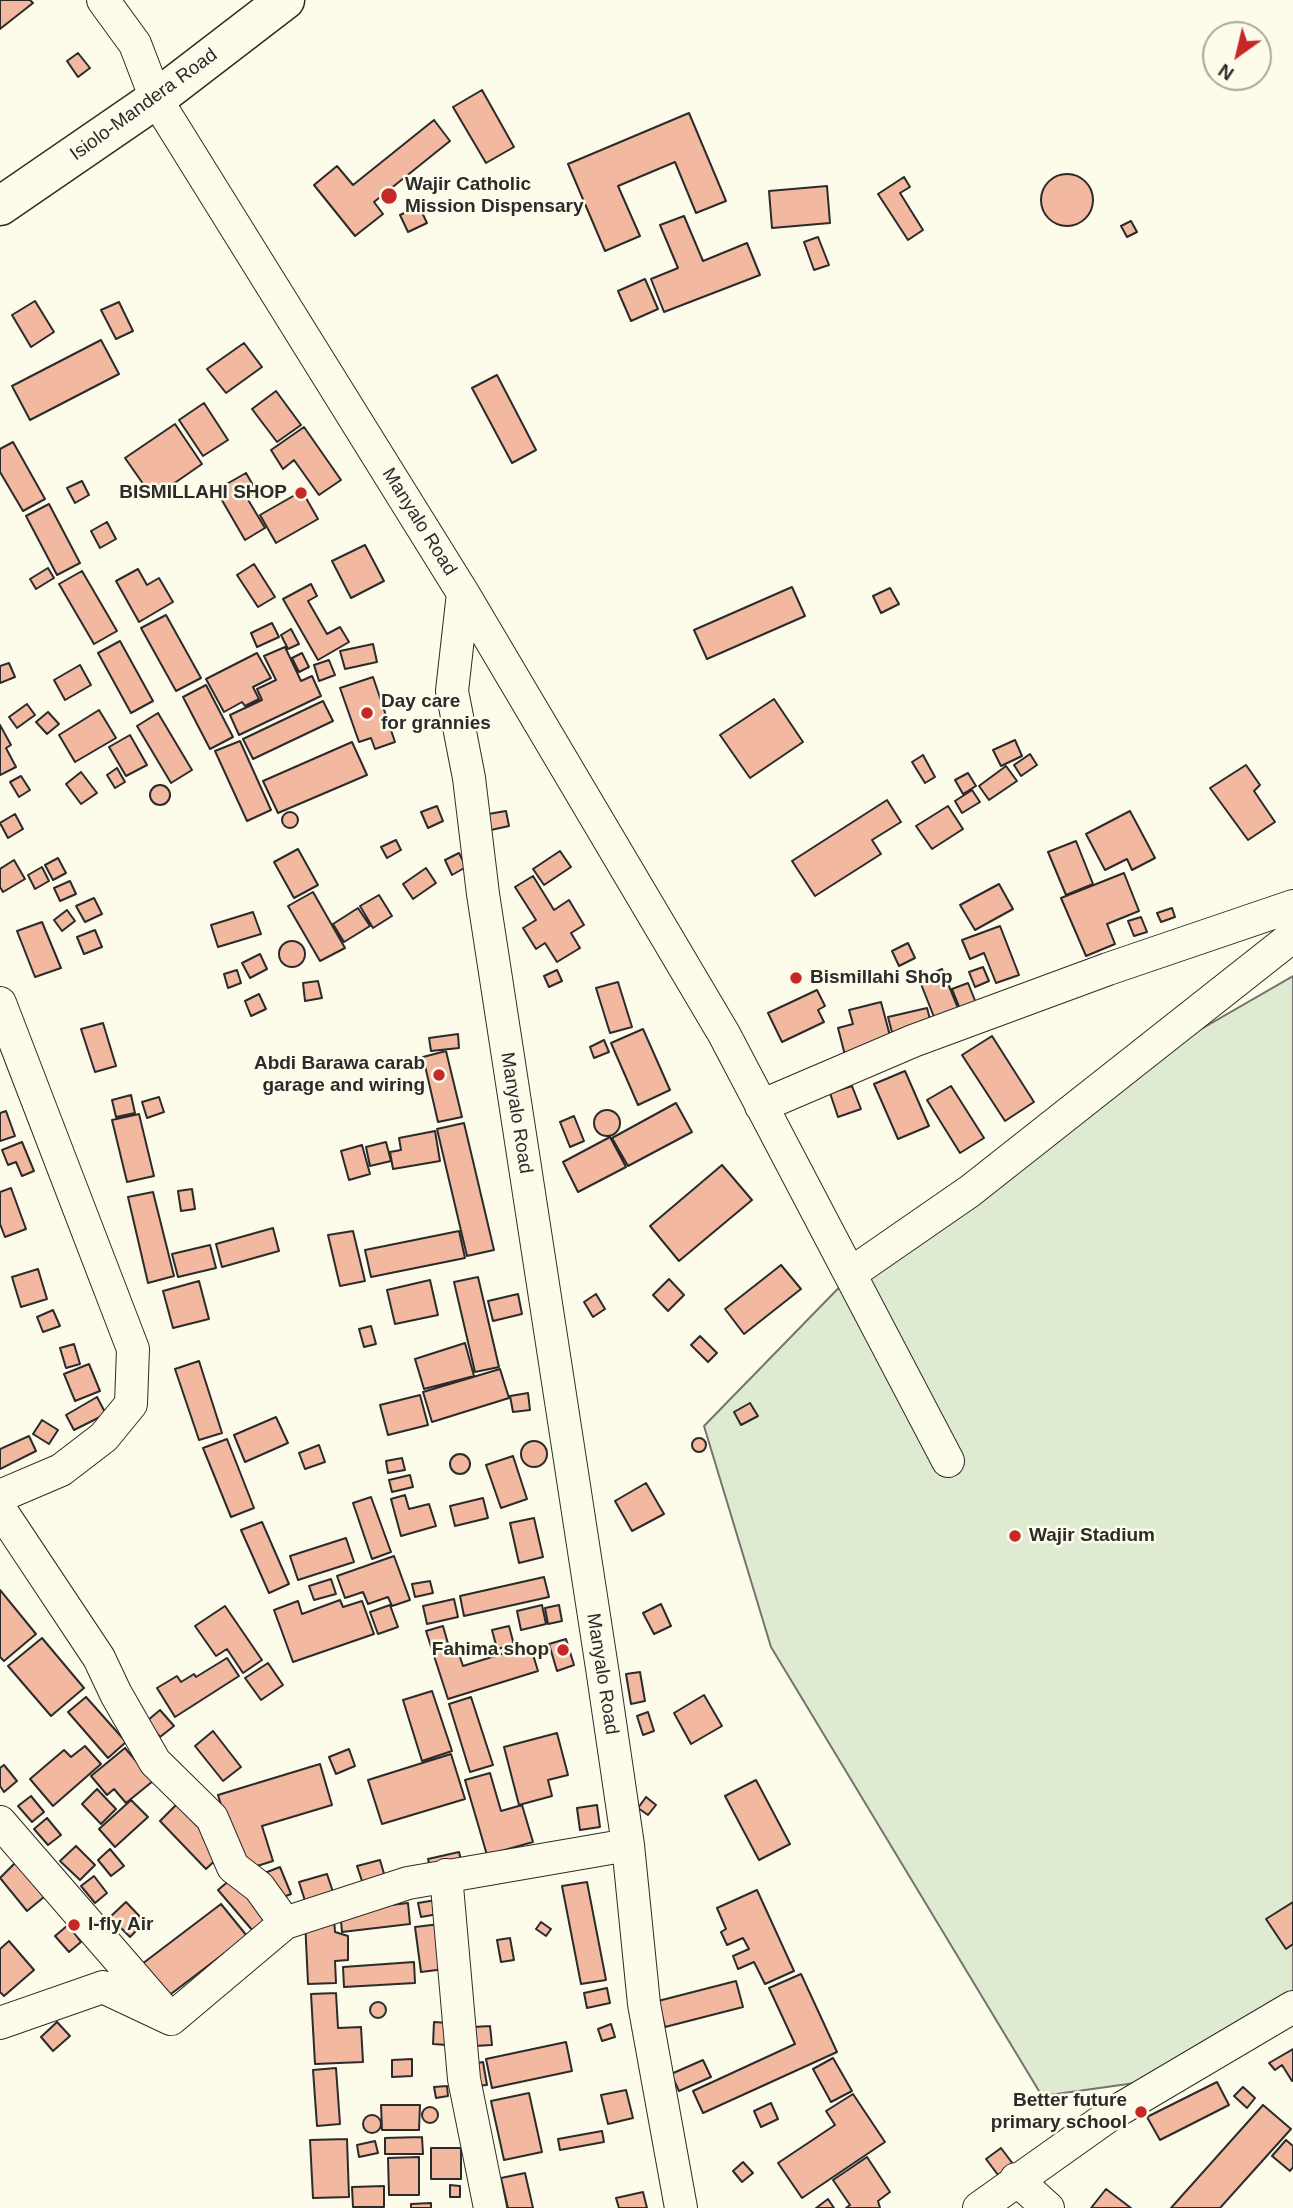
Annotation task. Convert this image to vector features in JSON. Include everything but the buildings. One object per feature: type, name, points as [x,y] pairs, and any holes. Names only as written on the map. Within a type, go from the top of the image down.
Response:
[{"type":"highway","name":"Isiolo-Mandera Road","points":[[0,206],[156,99],[285,0]]},
{"type":"street","name":"Manyalo Road","points":[[103,0],[135,44],[156,99],[463,593],[452,691],[469,778],[482,894],[628,1845],[644,2004],[681,2208]]},
{"type":"street","points":[[463,593],[723,1034],[948,1461]]},
{"type":"street","points":[[761,1107],[914,1041],[1108,969],[1293,906]]},
{"type":"street","points":[[850,1275],[970,1191],[1293,936]]},
{"type":"street","points":[[0,1003],[133,1349],[131,1404],[104,1437],[61,1470],[0,1496]]},
{"type":"street","points":[[0,1509],[99,1658],[155,1762],[212,1818],[233,1867],[259,1887],[285,1923]]},
{"type":"street","points":[[0,1822],[171,2019]]},
{"type":"street","points":[[171,2019],[285,1923],[408,1883],[628,1845]]},
{"type":"street","points":[[446,1875],[464,2079],[490,2208]]},
{"type":"street","points":[[0,2023],[40,2012],[103,1987],[171,2019]]},
{"type":"street","points":[[979,2208],[1016,2179],[1110,2115],[1293,2007]]},
{"type":"street","points":[[1016,2179],[1048,2208]]},
{"type":"green space","name":"Wajir Stadium","points":[[1293,976],[1293,2011],[1171,2078],[1042,2096],[771,1647],[704,1426],[901,1224],[1097,1089]]},
{"type":"place","name":"Wajir Catholic Mission Dispensary","points":[[389,196]]},
{"type":"place","name":"BISMILLAHI SHOP","points":[[301,493]]},
{"type":"place","name":"Day care for grannies","points":[[367,713]]},
{"type":"place","name":"Bismillahi Shop","points":[[796,978]]},
{"type":"place","name":"Abdi Barawa carab garage and wiring","points":[[439,1075]]},
{"type":"place","name":"Wajir Stadium","points":[[1015,1536]]},
{"type":"place","name":"Fahima shop","points":[[563,1650]]},
{"type":"place","name":"I-fly Air","points":[[74,1925]]},
{"type":"place","name":"Better future primary school","points":[[1141,2112]]}]
